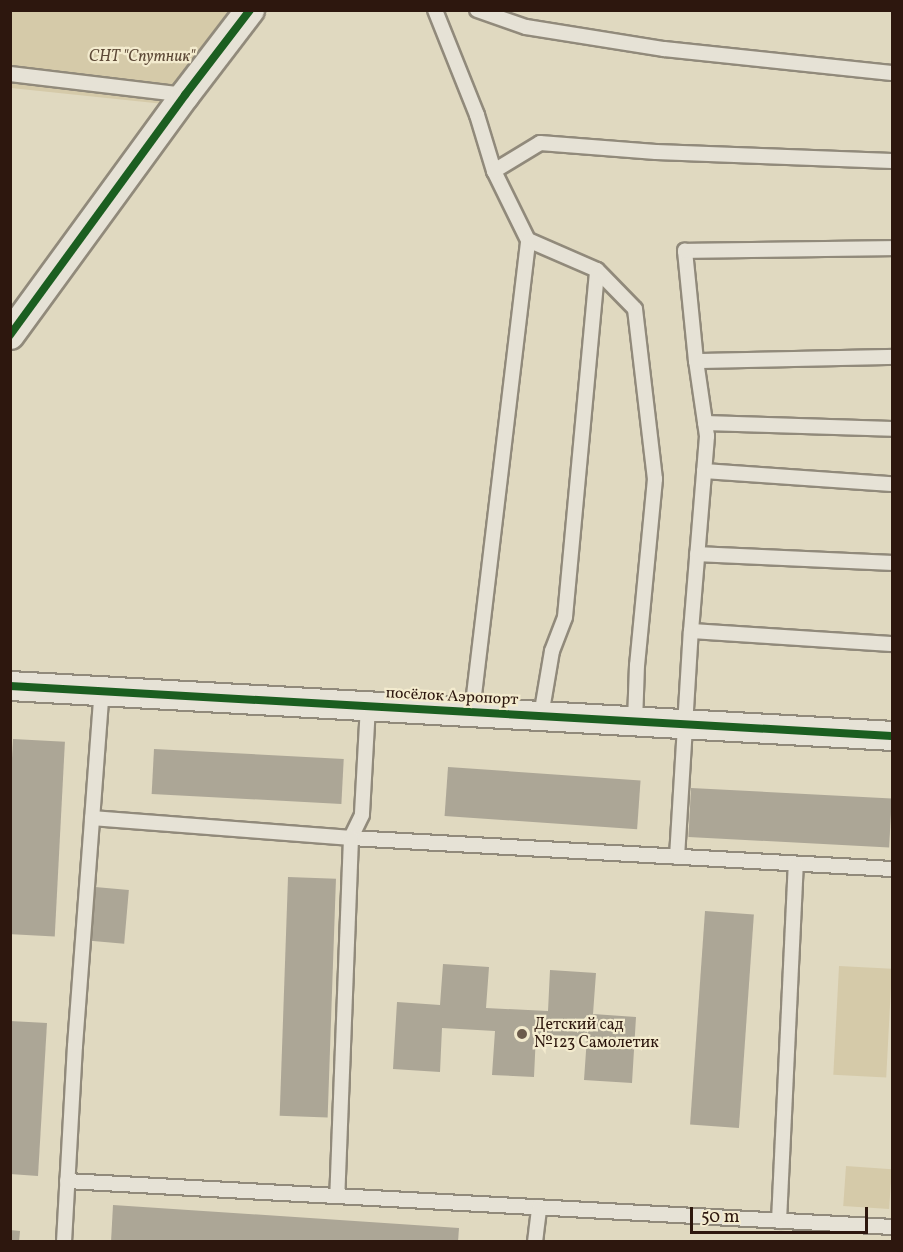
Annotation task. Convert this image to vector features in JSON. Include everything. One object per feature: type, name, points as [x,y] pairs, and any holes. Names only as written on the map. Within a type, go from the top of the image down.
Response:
[{"type":"street","points":[[10,335],[250,10]]},
{"type":"street","name":"посёлок Аэропорт","points":[[10,686],[892,736]]},
{"type":"lane","points":[[435,10],[477,115],[494,171],[528,240],[472,712]]},
{"type":"lane","points":[[477,10],[526,27],[664,49],[892,73]]},
{"type":"lane","points":[[10,74],[185,95]]},
{"type":"lane","points":[[494,171],[540,143],[656,152],[892,161]]},
{"type":"lane","points":[[528,240],[597,270],[635,309],[656,479],[637,665],[635,721]]},
{"type":"lane","points":[[678,857],[691,631],[707,436],[696,361],[685,251],[892,248]]},
{"type":"lane","points":[[541,716],[552,651],[566,617],[597,270]]},
{"type":"lane","points":[[696,361],[892,357]]},
{"type":"lane","points":[[705,423],[892,429]]},
{"type":"lane","points":[[704,471],[892,484]]},
{"type":"lane","points":[[697,554],[892,563]]},
{"type":"lane","points":[[691,631],[892,644]]},
{"type":"lane","points":[[64,1242],[102,691]]},
{"type":"lane","points":[[337,1196],[351,838],[362,815],[368,706]]},
{"type":"lane","points":[[92,818],[351,838],[892,869]]},
{"type":"lane","points":[[779,1221],[796,864]]},
{"type":"lane","points":[[67,1181],[892,1227]]},
{"type":"lane","points":[[535,1242],[539,1207]]},
{"type":"green space","name":"СНТ \"Спутник\"","points":[[11,11],[234,11],[164,104],[11,88]]},
{"type":"green space","points":[[839,966],[892,969],[886,1078],[833,1075]]},
{"type":"green space","points":[[846,1166],[892,1169],[889,1209],[843,1206]]},
{"type":"building","points":[[13,739],[65,742],[55,936],[10,934],[10,796]]},
{"type":"building","points":[[154,749],[344,759],[341,804],[152,794]]},
{"type":"building","points":[[448,767],[641,780],[637,829],[445,816]]},
{"type":"building","points":[[691,788],[892,799],[889,847],[688,837]]},
{"type":"building","points":[[288,877],[336,879],[328,1118],[280,1116]]},
{"type":"building","points":[[95,887],[129,890],[124,944],[90,941]]},
{"type":"building","points":[[705,911],[754,914],[739,1128],[690,1124]]},
{"type":"building","name":"Детский сад №123 Самолетик","points":[[443,964],[489,967],[486,1008],[548,1011],[550,970],[596,973],[593,1014],[636,1017],[632,1083],[584,1080],[587,1037],[536,1034],[534,1077],[492,1075],[495,1031],[442,1028],[440,1072],[393,1069],[397,1002],[440,1005]]},
{"type":"building","points":[[10,1021],[47,1023],[38,1176],[10,1174]]},
{"type":"building","points":[[113,1205],[459,1228],[458,1242],[111,1242]]},
{"type":"building","points":[[10,1230],[20,1231],[19,1242],[10,1242]]},
{"type":"cycle path","points":[[10,335],[250,10]]},
{"type":"cycle path","points":[[10,686],[892,736]]},
{"type":"place","name":"Детский сад №123 Самолетик","points":[[522,1034]]}]
